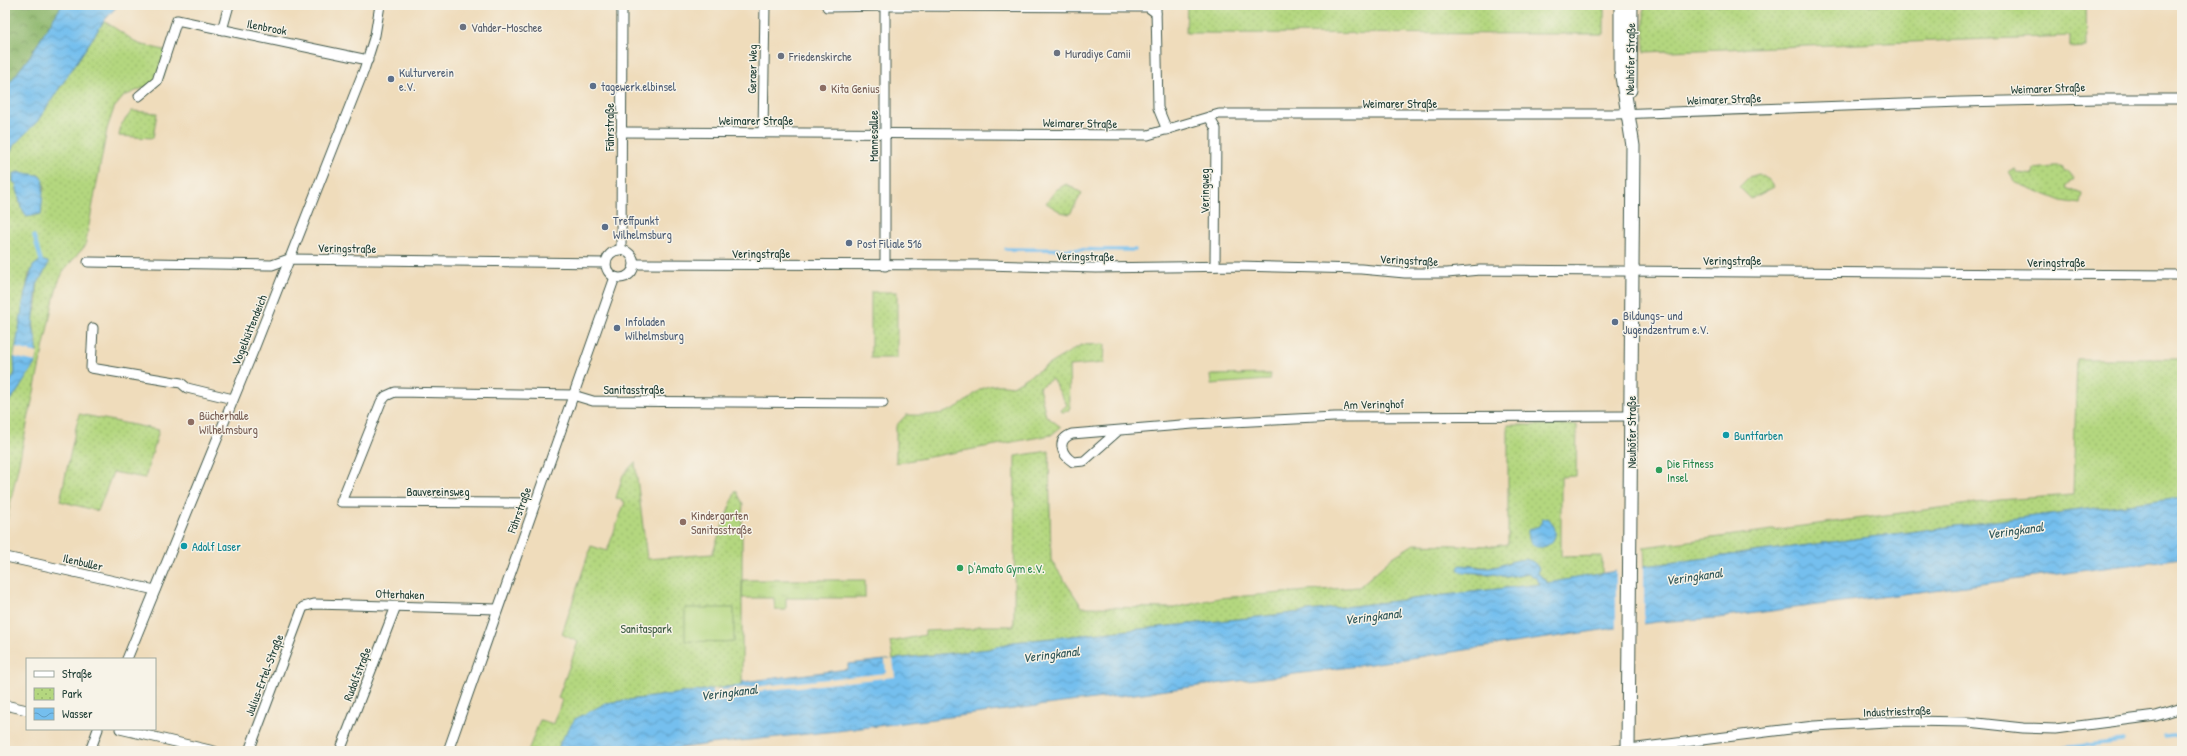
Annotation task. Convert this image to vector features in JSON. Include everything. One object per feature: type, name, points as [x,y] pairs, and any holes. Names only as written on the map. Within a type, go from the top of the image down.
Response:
[{"type":"street","points":[[222,30],[229,5]]},
{"type":"street","name":"Vogelhüttendeich","points":[[127,658],[233,399],[368,60],[375,35],[380,5]]},
{"type":"street","name":"Fährstraße","points":[[620,249],[622,5]]},
{"type":"street","name":"Geraer Weg","points":[[763,132],[764,5]]},
{"type":"street","name":"Neuhöfer Straße","points":[[1621,5],[1621,70],[1633,146],[1628,750]]},
{"type":"street","name":"Neuhöfer Straße","points":[[1629,114],[1631,5]]},
{"type":"street","points":[[827,8],[885,6],[1148,7],[1156,10],[1158,108],[1167,130]]},
{"type":"street","name":"Mannesallee","points":[[885,6],[885,266]]},
{"type":"street","name":"Ilenbrook","points":[[139,96],[158,81],[177,20],[368,60]]},
{"type":"street","name":"Weimarer Straße","points":[[622,132],[1148,135],[1219,114],[1629,114],[1961,102],[2182,99]]},
{"type":"street","name":"Veringweg","points":[[1208,117],[1216,130],[1215,266]]},
{"type":"street","points":[[620,249],[631,254],[635,264],[628,276],[615,278],[608,272],[606,263],[610,253],[620,249]]},
{"type":"street","name":"Veringstraße","points":[[88,262],[272,265],[289,259],[606,263]]},
{"type":"street","name":"Veringstraße","points":[[635,264],[1150,268],[1215,266],[1361,269],[1405,273],[1447,273],[1480,270],[2182,275]]},
{"type":"street","name":"Fährstraße","points":[[448,751],[534,503],[615,278]]},
{"type":"street","points":[[93,328],[91,368],[181,383],[187,388],[233,399]]},
{"type":"street","name":"Sanitasstraße","points":[[341,502],[380,402],[386,396],[395,392],[573,395],[593,401],[884,403]]},
{"type":"street","name":"Am Veringhof","points":[[1118,431],[1084,461],[1073,462],[1063,452],[1063,439],[1072,434],[1193,424],[1335,417],[1631,416]]},
{"type":"street","name":"Bauvereinsweg","points":[[341,502],[534,503]]},
{"type":"street","name":"Ilenbuller","points":[[6,557],[155,590]]},
{"type":"street","name":"Otterhaken","points":[[303,607],[314,604],[497,609]]},
{"type":"street","name":"Rudolfstraße","points":[[340,751],[396,606]]},
{"type":"street","name":"Julius-Ertel-Straße","points":[[249,751],[303,607]]},
{"type":"street","points":[[5,705],[26,710]]},
{"type":"street","name":"Industriestraße","points":[[1613,751],[1814,726],[1900,721],[1968,722],[2023,728],[2055,729],[2156,716],[2182,708]]},
{"type":"street","points":[[90,751],[98,730]]},
{"type":"street","points":[[124,730],[214,751]]},
{"type":"green space","points":[[5,5],[62,5],[30,56],[5,89]]},
{"type":"green space","points":[[1187,5],[1604,5],[1604,34],[1186,33]]},
{"type":"green space","points":[[1644,5],[2086,5],[2087,47],[2070,48],[2070,36],[1644,52]]},
{"type":"green space","points":[[104,21],[139,44],[172,52],[162,80],[124,96],[114,108],[107,129],[85,246],[64,270],[58,283],[54,298],[5,528],[5,406],[17,392],[37,357],[33,318],[37,305],[37,285],[41,278],[29,273],[15,352],[15,373],[5,391],[5,164],[14,145],[37,122]],"holes":[[[18,172],[41,176],[45,187],[41,195],[41,214],[37,215],[21,207],[16,183],[13,182],[13,174]]]},
{"type":"green space","points":[[132,111],[157,113],[153,138],[119,136],[121,125]]},
{"type":"green space","points":[[2062,167],[2065,173],[2067,171],[2074,179],[2066,188],[2082,194],[2080,204],[2062,201],[2014,182],[2009,171],[2016,169],[2018,173],[2034,175],[2035,169]]},
{"type":"green space","points":[[1759,174],[1769,180],[1774,187],[1751,199],[1739,187],[1749,177]]},
{"type":"green space","points":[[1066,184],[1082,193],[1070,214],[1061,212],[1046,203],[1056,190]]},
{"type":"green space","points":[[871,292],[897,292],[897,358],[871,358]]},
{"type":"green space","points":[[1105,344],[1104,363],[1069,366],[1070,407],[1068,411],[1062,412],[1061,410],[1067,405],[1052,379],[1039,387],[1046,416],[1061,427],[1051,435],[896,463],[896,426],[906,415],[944,413],[966,401],[983,388],[1000,385],[1013,386],[1081,345]]},
{"type":"green space","points":[[2077,359],[2182,359],[2182,497],[1645,566],[1644,547],[1999,500],[2073,495]]},
{"type":"green space","points":[[1271,374],[1270,380],[1211,384],[1210,375]]},
{"type":"green space","points":[[79,414],[159,430],[145,478],[113,472],[98,511],[60,501]]},
{"type":"green space","points":[[1508,425],[1577,425],[1576,476],[1561,477],[1561,557],[1602,556],[1602,574],[1548,583],[1537,572],[1511,561],[1491,567],[1469,565],[1481,575],[1494,574],[1507,577],[1528,573],[1536,578],[1540,584],[1258,617],[1013,642],[989,649],[893,659],[890,642],[925,635],[925,631],[972,629],[978,626],[1014,626],[1015,456],[1049,451],[1051,560],[1082,607],[1174,608],[1219,598],[1359,587],[1393,557],[1414,544],[1494,546],[1508,544]]},
{"type":"green space","name":"Sanitaspark","points":[[635,462],[647,559],[712,554],[736,490],[743,504],[742,685],[606,703],[560,742],[558,751],[528,751],[540,720],[554,724],[562,700],[558,698],[578,642],[562,634],[591,546],[607,551],[625,502],[616,498],[623,475]]},
{"type":"green space","points":[[743,580],[865,580],[865,598],[786,598],[786,610],[775,610],[774,598],[742,598]]},
{"type":"green space","points":[[685,608],[734,608],[734,642],[685,641]]},
{"type":"water","points":[[62,5],[118,5],[104,21],[37,122],[14,145],[5,164],[5,89],[30,56]]},
{"type":"water","points":[[18,172],[38,175],[43,179],[41,214],[27,217],[21,207],[16,184],[13,182],[13,174]]},
{"type":"water","points":[[41,260],[48,262],[48,265],[37,285],[33,326],[37,346],[36,362],[17,392],[5,406],[5,391],[15,373],[14,358],[25,292],[33,266]]},
{"type":"water","name":"Veringkanal","points":[[2182,497],[2182,558],[1717,618],[1656,622],[1343,668],[837,731],[710,744],[660,751],[558,751],[560,742],[575,719],[606,703],[742,685],[743,682],[848,669],[848,664],[989,649],[1013,642],[1258,617],[1540,584],[1536,578],[1528,573],[1507,577],[1494,574],[1460,572],[1458,568],[1460,565],[1488,568],[1522,559],[1529,560],[1535,563],[1539,569],[1537,572],[1547,583],[1645,566]]},
{"type":"water","points":[[1548,518],[1554,527],[1555,535],[1552,541],[1547,546],[1534,546],[1529,540],[1528,530],[1539,526],[1543,519]]},
{"type":"pier","points":[[16,348],[38,353],[36,362],[14,357]]},
{"type":"pier","points":[[1644,564],[1644,626],[1616,630],[1616,570]]},
{"type":"pier","points":[[893,659],[895,677],[722,695],[723,700],[713,701],[712,689],[721,688],[722,690],[886,673],[885,660]]},
{"type":"waterway","points":[[34,236],[41,260]]},
{"type":"waterway","points":[[1006,249],[1135,250]]},
{"type":"waterway","points":[[2164,737],[2182,735]]},
{"type":"waterway","points":[[2036,751],[2123,741]]},
{"type":"place","name":"Vahder-Moschee","points":[[463,27]]},
{"type":"place","name":"Muradiye Camii","points":[[1057,53]]},
{"type":"place","name":"Friedenskirche","points":[[781,56]]},
{"type":"place","name":"Kulturverein e.V.","points":[[391,79]]},
{"type":"place","name":"tagewerk.elbinsel","points":[[593,86]]},
{"type":"place","name":"Kita Genius","points":[[823,88]]},
{"type":"place","name":"Treffpunkt Wilhelmsburg","points":[[605,227]]},
{"type":"place","name":"Post Filiale 516","points":[[849,243]]},
{"type":"place","name":"Bildungs- und Jugendzentrum e.V.","points":[[1615,322]]},
{"type":"place","name":"Infoladen Wilhelmsburg","points":[[617,328]]},
{"type":"place","name":"Bücherhalle Wilhelmsburg","points":[[191,422]]},
{"type":"place","name":"Buntfarben","points":[[1726,435]]},
{"type":"place","name":"Die Fitness Insel","points":[[1659,470]]},
{"type":"place","name":"Kindergarten Sanitasstraße","points":[[683,522]]},
{"type":"place","name":"Adolf Laser","points":[[184,546]]},
{"type":"place","name":"D'Amato Gym e.V.","points":[[960,568]]}]
